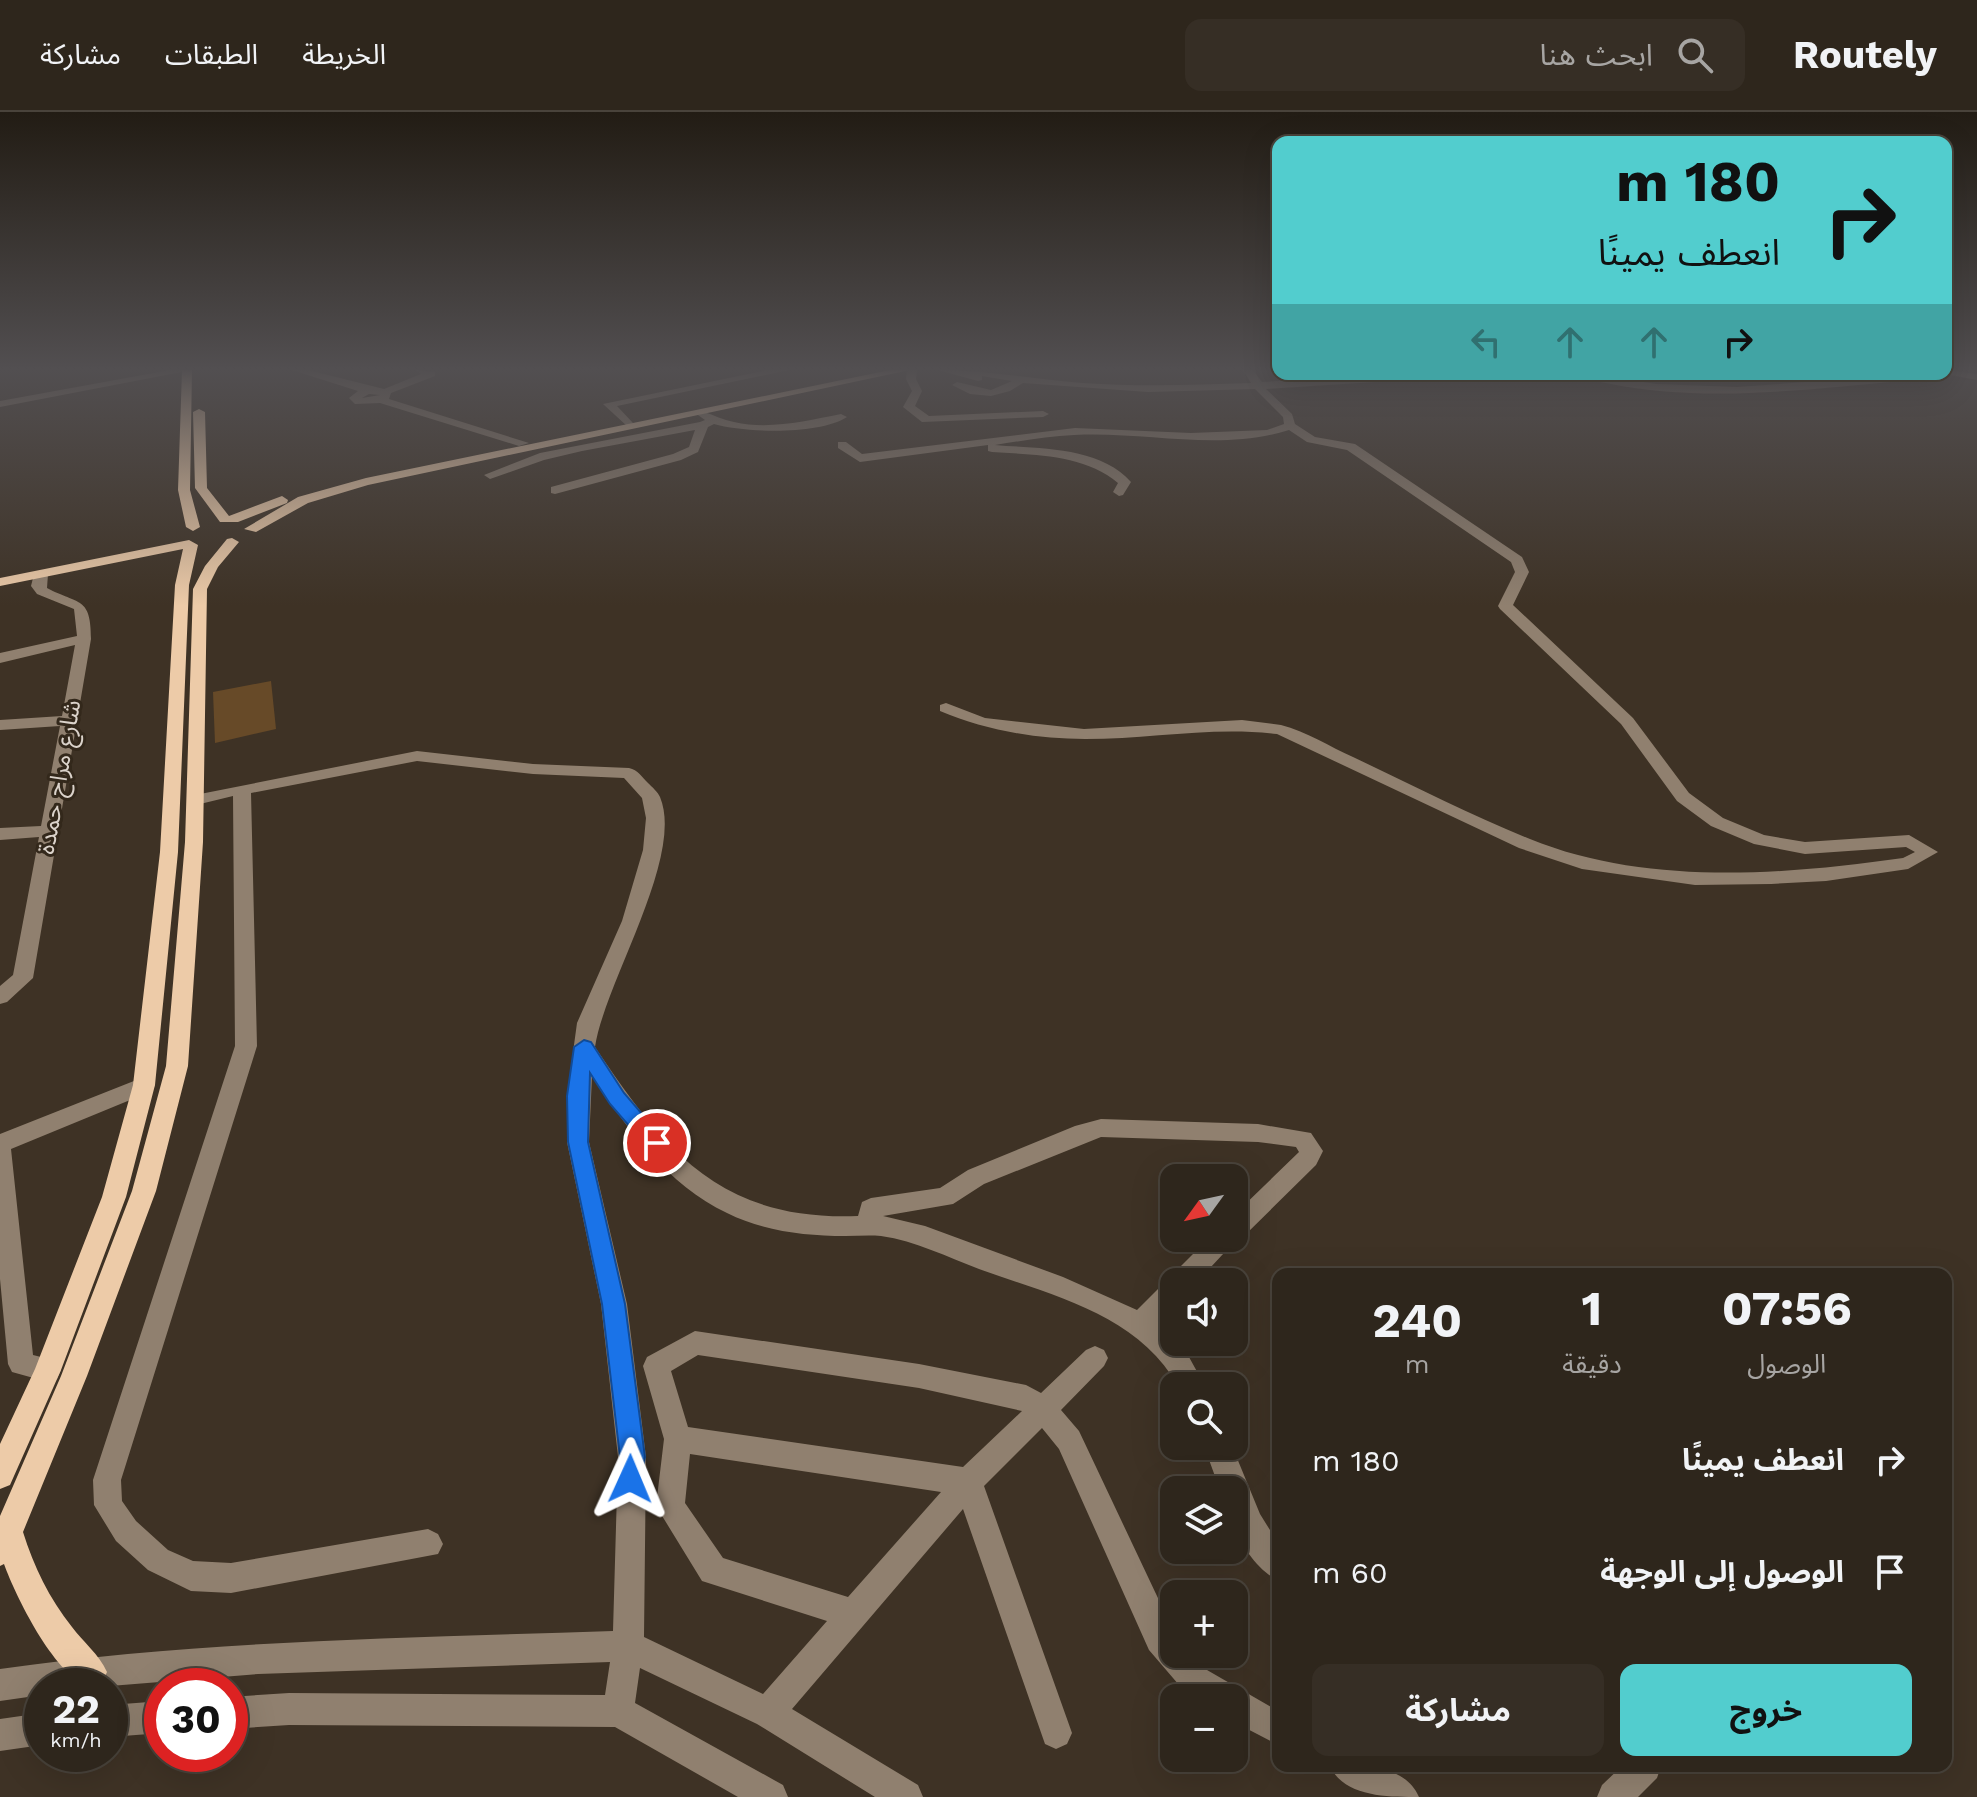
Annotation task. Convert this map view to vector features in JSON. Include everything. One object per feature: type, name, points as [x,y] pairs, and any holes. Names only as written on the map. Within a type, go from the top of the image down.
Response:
[{"type":"main road","points":[[0,1475],[48,1370],[114,1197],[144,1085],[169,852],[182,585],[190,538],[184,490],[185,449]]},
{"type":"main road","points":[[190,538],[206,547],[242,536],[248,522],[229,519],[201,488],[200,449]]},
{"type":"main road","points":[[0,582],[190,538],[229,519],[323,486],[497,449]]},
{"type":"main road","points":[[87,1668],[70,1652],[37,1607],[4,1541],[74,1376],[144,1191],[177,1066],[196,800],[200,589],[206,574],[242,536],[287,507],[339,489],[553,449]]},
{"type":"street","points":[[490,475],[574,449]]},
{"type":"street","points":[[555,490],[677,457],[694,449]]},
{"type":"street","points":[[847,449],[860,458],[927,449]]},
{"type":"street","points":[[985,449],[1084,460],[1118,475],[1125,482],[1119,492]]},
{"type":"street","points":[[946,708],[982,723],[1084,734],[1242,725],[1281,730],[1525,844],[1582,863],[1695,879],[1771,878],[1826,875],[1908,863],[1929,852],[1909,841],[1805,848],[1760,840],[1717,822],[1683,797],[1627,721],[1505,606],[1522,572],[1517,560],[1351,449]]},
{"type":"street","name":"شارع مراح حمدة","points":[[0,997],[23,978],[84,639],[85,613],[81,607],[42,591],[38,586],[41,574]]},
{"type":"street","points":[[0,658],[84,639]]},
{"type":"street","points":[[0,725],[69,720]]},
{"type":"street","points":[[196,800],[417,756],[533,769],[612,770],[629,773],[638,779],[651,797],[655,818],[652,850],[632,921],[588,1023],[578,1096],[578,1142],[614,1304],[632,1457],[628,1646],[618,1711]]},
{"type":"street","points":[[242,789],[246,1046],[107,1480],[108,1505],[126,1531],[158,1560],[191,1576],[231,1578],[428,1544]]},
{"type":"street","points":[[0,834],[50,831]]},
{"type":"street","points":[[584,1047],[639,1126],[709,1192],[736,1207],[776,1221],[847,1226],[870,1224],[906,1230],[1099,1304],[1139,1325],[1174,1354],[1184,1372]]},
{"type":"street","points":[[0,1144],[144,1085]]},
{"type":"street","points":[[870,1224],[871,1209],[879,1205],[945,1197],[976,1177],[1083,1132],[1101,1128],[1258,1133],[1303,1139],[1311,1151],[1308,1158],[1248,1216]]},
{"type":"street","points":[[0,1151],[11,1365],[48,1370]]},
{"type":"street","points":[[1195,1268],[1211,1252]]},
{"type":"street","points":[[1139,1325],[1160,1303]]},
{"type":"street","points":[[852,1614],[713,1570],[670,1506],[678,1439],[656,1366],[695,1343],[994,1389],[1026,1398],[1043,1409],[1069,1440],[1160,1639],[1201,1684]]},
{"type":"street","points":[[768,1713],[968,1482],[1095,1358]]},
{"type":"street","points":[[678,1439],[968,1482]]},
{"type":"street","points":[[1224,1460],[1253,1529],[1272,1559]]},
{"type":"street","points":[[968,1482],[1056,1733]]},
{"type":"street","points":[[128,1669],[258,1658],[628,1646],[768,1713],[906,1797]]},
{"type":"street","points":[[0,1685],[24,1682]]},
{"type":"street","points":[[248,1712],[289,1709],[618,1711],[771,1797]]},
{"type":"street","points":[[1248,1712],[1272,1726]]},
{"type":"street","points":[[0,1735],[24,1732]]},
{"type":"street","points":[[1357,1772],[1402,1797]]},
{"type":"street","points":[[1614,1797],[1639,1772]]},
{"type":"shaded area","points":[[271,681],[276,729],[215,743],[213,692]]},
{"type":"route","points":[[630,1479],[632,1457],[614,1304],[578,1142],[578,1096],[584,1047],[617,1099],[657,1143]]}]
